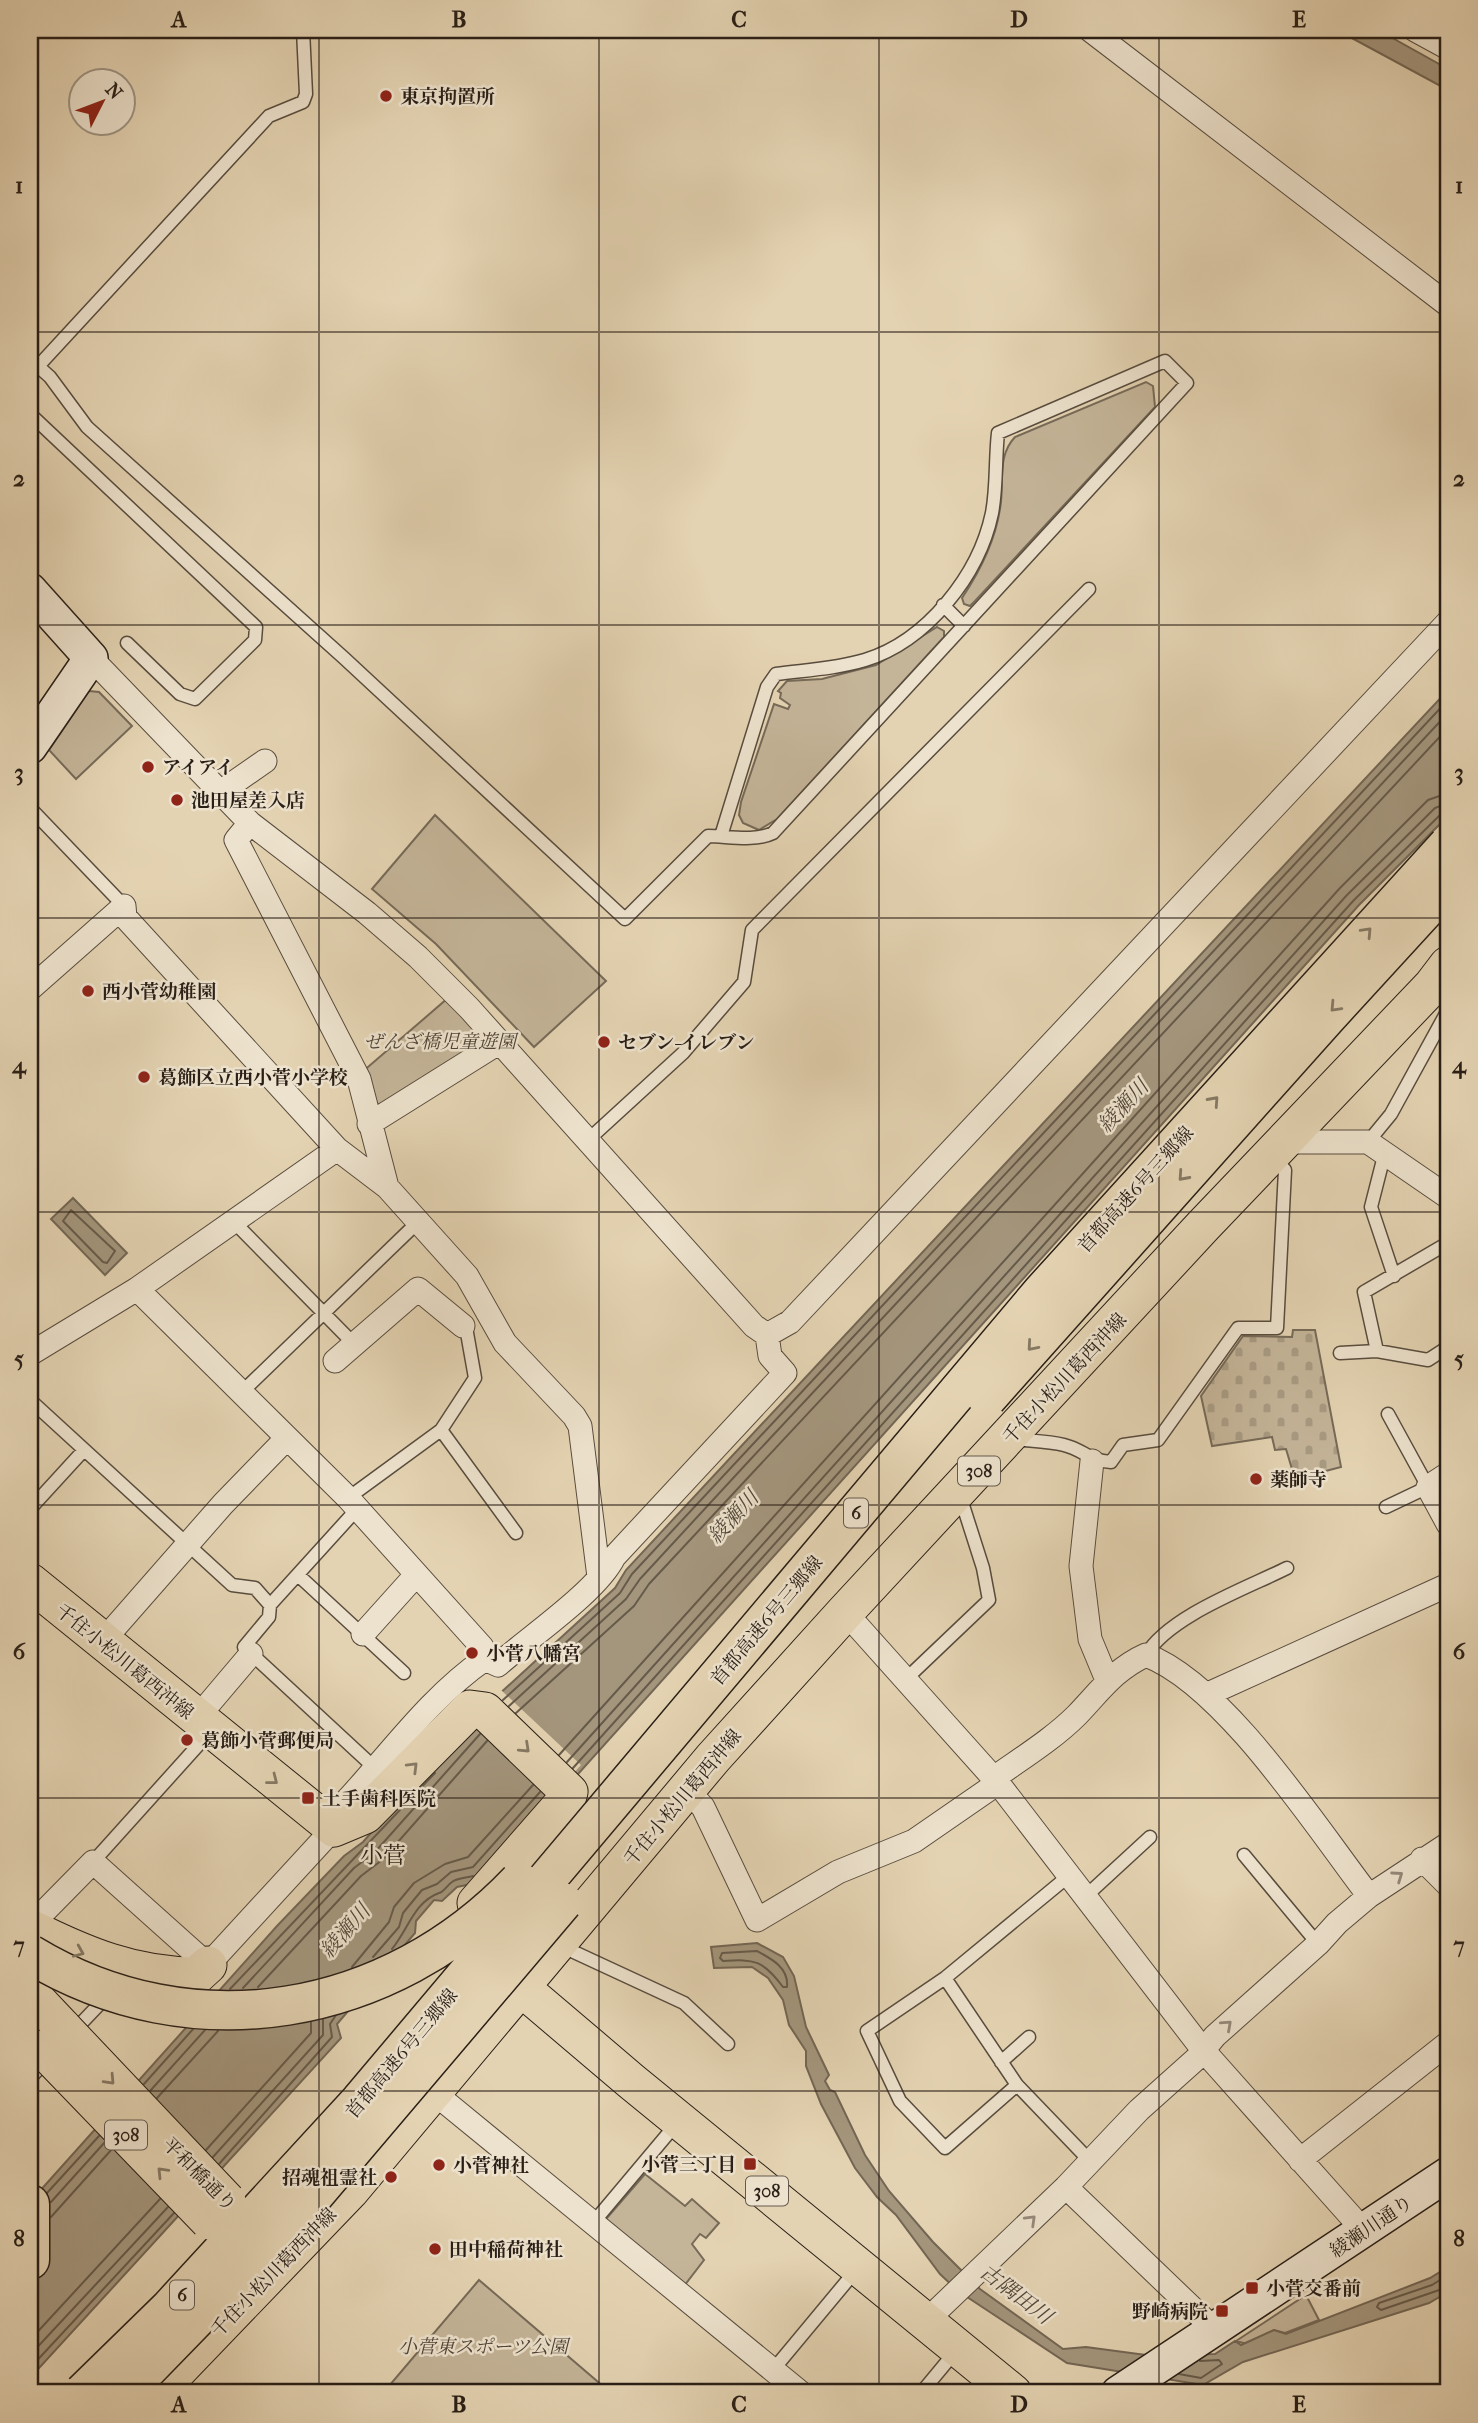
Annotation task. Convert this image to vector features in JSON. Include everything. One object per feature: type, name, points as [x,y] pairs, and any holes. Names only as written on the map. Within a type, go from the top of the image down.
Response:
[{"type":"highway","name":"首都高速6号三郷線","points":[[83,2393],[169,2309],[360,2101],[1042,1292],[1448,845]]},
{"type":"highway","name":"首都高速6号三郷線","points":[[124,2393],[299,2213],[381,2119],[932,1460],[1316,1028],[1448,885]]},
{"type":"highway","points":[[30,1954],[96,1986],[140,2000],[186,2008],[233,2011],[277,2009],[320,2000],[405,1969],[445,1944],[477,1920],[545,1854],[913,1429],[1042,1292]]},
{"type":"highway","points":[[30,1965],[92,1994],[140,2010],[229,2021],[276,2019],[322,2010],[364,1997],[410,1978],[448,1956],[516,1899],[932,1460]]},
{"type":"highway","points":[[30,2204],[30,2260]]},
{"type":"main road","name":"千住小松川葛西沖線","points":[[156,2393],[350,2191],[687,1790],[845,1612],[959,1493],[1278,1147],[1444,989]]},
{"type":"main road","name":"千住小松川葛西沖線","points":[[30,1582],[203,1725],[334,1828]]},
{"type":"main road","name":"308","points":[[334,1828],[345,1826],[365,1815],[470,1709],[485,1711],[569,1791],[567,1799],[468,1916],[469,1932],[482,1955],[1013,2393]]},
{"type":"main road","points":[[30,1927],[81,1953],[131,1970],[160,1976],[196,1976],[208,1965]]},
{"type":"main road","name":"千住小松川葛西沖線","points":[[77,2393],[225,2218],[368,2072],[521,1988]]},
{"type":"main road","name":"平和橋通り","points":[[30,1993],[42,2048],[278,2269]]},
{"type":"street","points":[[1090,30],[1448,305]]},
{"type":"street","points":[[1415,30],[1448,48]]},
{"type":"street","points":[[30,590],[91,658],[250,823],[367,913],[418,957],[500,1042],[754,1326],[767,1335],[770,1356],[785,1373],[614,1557],[599,1577],[519,1650],[498,1665],[485,1659]]},
{"type":"street","points":[[767,1335],[790,1322],[1448,622]]},
{"type":"street","points":[[30,747],[91,658]]},
{"type":"street","points":[[219,793],[265,761]]},
{"type":"street","points":[[250,823],[236,841],[359,1079],[387,1187]]},
{"type":"street","points":[[124,906],[125,916],[337,1149],[387,1187],[467,1276],[505,1343],[574,1416],[580,1426],[599,1577]]},
{"type":"street","points":[[30,989],[124,906]]},
{"type":"street","points":[[369,1124],[500,1042]]},
{"type":"street","points":[[1278,1147],[1376,1147],[1448,1197]]},
{"type":"street","points":[[30,1354],[137,1289],[337,1149]]},
{"type":"street","points":[[137,1289],[243,1391],[353,1503],[482,1647],[485,1659]]},
{"type":"street","points":[[335,1361],[418,1289],[465,1330],[482,1305]]},
{"type":"street","points":[[102,1642],[188,1544],[288,1438]]},
{"type":"street","points":[[1092,1461],[1081,1566],[1090,1639],[1107,1680]]},
{"type":"street","points":[[1448,1474],[1428,1487],[1448,1524]]},
{"type":"street","points":[[363,1634],[416,1575]]},
{"type":"street","points":[[1206,1695],[1448,1585]]},
{"type":"street","points":[[845,1612],[996,1780],[1071,1874],[1203,2050],[1364,2231]]},
{"type":"street","points":[[203,1725],[251,1654]]},
{"type":"street","points":[[687,1790],[703,1807],[757,1920],[838,1872],[914,1841],[1076,1716],[1107,1680],[1127,1664],[1146,1655],[1165,1662],[1206,1695],[1241,1730],[1369,1896]]},
{"type":"street","points":[[30,1927],[93,1862],[208,1965],[334,1828],[337,1811],[435,1703],[466,1672],[485,1659]]},
{"type":"street","points":[[926,2321],[1066,2187],[1215,2036],[1369,1896],[1448,1844]]},
{"type":"street","points":[[1422,1859],[1448,1885]]},
{"type":"street","points":[[1300,2160],[1448,2043]]},
{"type":"street","points":[[444,2101],[801,2393]]},
{"type":"street","name":"綾瀬川通り","points":[[1118,2393],[1448,2174]]},
{"type":"street","points":[[1066,2187],[1214,2329]]},
{"type":"lane","points":[[303,30],[306,94],[303,102],[269,116],[32,367],[50,377],[87,427],[344,658],[625,919],[708,836],[766,837],[773,834],[1187,383],[1165,361],[998,433],[994,496],[985,536],[968,573],[943,605],[916,632],[867,659],[821,670],[776,674],[766,687],[721,836]]},
{"type":"lane","points":[[30,414],[256,627],[255,640],[195,699],[180,694],[127,643]]},
{"type":"lane","points":[[588,1140],[683,1053],[744,982],[752,930],[1089,589]]},
{"type":"lane","points":[[943,605],[964,626]]},
{"type":"lane","points":[[30,808],[124,906]]},
{"type":"lane","points":[[1394,1276],[1371,1207],[1376,1147],[1444,989]]},
{"type":"lane","points":[[1009,1438],[1062,1444],[1078,1449],[1092,1461],[1111,1462],[1123,1445],[1158,1440],[1237,1328],[1277,1328],[1284,1170],[1278,1147]]},
{"type":"lane","points":[[233,1220],[354,1344]]},
{"type":"lane","points":[[243,1391],[418,1222]]},
{"type":"lane","points":[[1377,1351],[1364,1292],[1448,1243]]},
{"type":"lane","points":[[377,1770],[244,1647],[269,1618],[270,1605],[298,1575],[353,1503],[441,1430],[475,1378],[465,1330]]},
{"type":"lane","points":[[1340,1353],[1377,1351],[1427,1360],[1446,1352]]},
{"type":"lane","points":[[30,1400],[232,1585],[255,1588],[270,1605]]},
{"type":"lane","points":[[1387,1507],[1428,1487],[1388,1414]]},
{"type":"lane","points":[[441,1430],[516,1533]]},
{"type":"lane","points":[[30,1509],[83,1450]]},
{"type":"lane","points":[[906,1679],[989,1600],[984,1568],[959,1493]]},
{"type":"lane","points":[[1146,1655],[1153,1643],[1200,1611],[1287,1568]]},
{"type":"lane","points":[[298,1575],[404,1672]]},
{"type":"lane","points":[[93,1862],[203,1725]]},
{"type":"lane","points":[[1087,1895],[1150,1837]]},
{"type":"lane","points":[[1244,1855],[1318,1944]]},
{"type":"lane","points":[[1017,2085],[945,2148],[900,2101],[867,2031],[945,1978],[1071,1874]]},
{"type":"lane","points":[[558,1945],[684,2003],[728,2044]]},
{"type":"lane","points":[[42,2048],[131,1970]]},
{"type":"lane","points":[[945,1978],[1017,2085],[1090,2161]]},
{"type":"lane","points":[[1001,2062],[1029,2037]]},
{"type":"lane","points":[[593,2223],[680,2120]]},
{"type":"lane","points":[[773,2370],[860,2266]]},
{"type":"lane","points":[[921,2393],[958,2349]]},
{"type":"green space","points":[[1146,382],[1153,386],[1155,407],[975,601],[970,606],[964,604],[962,598],[991,544],[998,521],[1005,453],[1015,437]]},
{"type":"green space","points":[[937,627],[944,631],[944,637],[777,819],[759,830],[743,823],[739,815],[741,802],[774,704],[788,709],[790,705],[780,698],[781,693],[778,691],[787,681],[822,679],[876,665]]},
{"type":"green space","points":[[89,691],[99,692],[132,726],[76,779],[49,750]]},
{"type":"green space","points":[[435,815],[606,981],[534,1047],[436,944],[372,889]]},
{"type":"green space","name":"ぜんざ橋児童遊園","points":[[448,998],[489,1045],[374,1110],[361,1073]]},
{"type":"green space","points":[[1293,1330],[1315,1330],[1341,1467],[1295,1479],[1286,1449],[1275,1450],[1272,1437],[1212,1446],[1201,1396],[1243,1336],[1292,1337]]},
{"type":"green space","points":[[645,2174],[685,2206],[692,2199],[719,2223],[706,2238],[700,2234],[692,2244],[704,2260],[684,2286],[607,2225],[606,2219]]},
{"type":"green space","name":"小菅東スポーツ公園","points":[[479,2280],[611,2393],[383,2393]]},
{"type":"green space","points":[[1306,2295],[1319,2320],[1285,2333],[1274,2330],[1247,2344],[1236,2341]]},
{"type":"water","points":[[1337,30],[1378,30],[1448,69],[1448,90]]},
{"type":"water","name":"綾瀬川","points":[[1448,690],[1448,816],[1359,905],[481,1882],[457,1887],[442,1901],[434,1900],[416,1921],[415,1933],[337,2024],[341,2038],[30,2378],[30,2202],[277,1926],[344,1856],[363,1842],[472,1719],[615,1588],[626,1570]]},
{"type":"water","points":[[73,1198],[127,1253],[105,1275],[51,1219]]},
{"type":"water","points":[[757,1943],[783,1957],[794,1976],[806,2027],[829,2075],[825,2081],[830,2090],[835,2092],[865,2155],[889,2191],[933,2242],[980,2289],[1063,2349],[1086,2347],[1146,2355],[1215,2354],[1235,2341],[1241,2345],[1274,2330],[1286,2334],[1430,2278],[1448,2267],[1448,2292],[1429,2303],[1243,2362],[1203,2385],[1067,2363],[958,2291],[940,2274],[896,2215],[877,2197],[855,2168],[821,2104],[806,2066],[806,2051],[789,2025],[783,2000],[768,1978],[752,1967],[714,1968],[711,1947]]},
{"type":"pier","points":[[500,1689],[581,1765],[557,1792],[471,1722]]},
{"type":"place","name":"東京拘置所","points":[[386,96]]},
{"type":"place","name":"アイアイ","points":[[148,767]]},
{"type":"place","name":"池田屋差入店","points":[[177,800]]},
{"type":"place","name":"西小菅幼稚園","points":[[88,991]]},
{"type":"place","name":"セブン-イレブン","points":[[604,1042]]},
{"type":"place","name":"葛飾区立西小菅小学校","points":[[144,1077]]},
{"type":"place","name":"薬師寺","points":[[1256,1479]]},
{"type":"place","name":"小菅八幡宮","points":[[472,1653]]},
{"type":"place","name":"葛飾小菅郵便局","points":[[187,1740]]},
{"type":"place","name":"土手歯科医院","points":[[308,1798]]},
{"type":"place","name":"小菅三丁目","points":[[750,2164]]},
{"type":"place","name":"小菅神社","points":[[439,2165]]},
{"type":"place","name":"招魂祖霊社","points":[[391,2177]]},
{"type":"place","name":"田中稲荷神社","points":[[435,2249]]},
{"type":"place","name":"小菅交番前","points":[[1252,2288]]},
{"type":"place","name":"野崎病院","points":[[1222,2311]]},
{"type":"district","name":"小菅","points":[[383,1855]]},
{"type":"water label","name":"古隅田川","points":[[1016,2294]]}]
